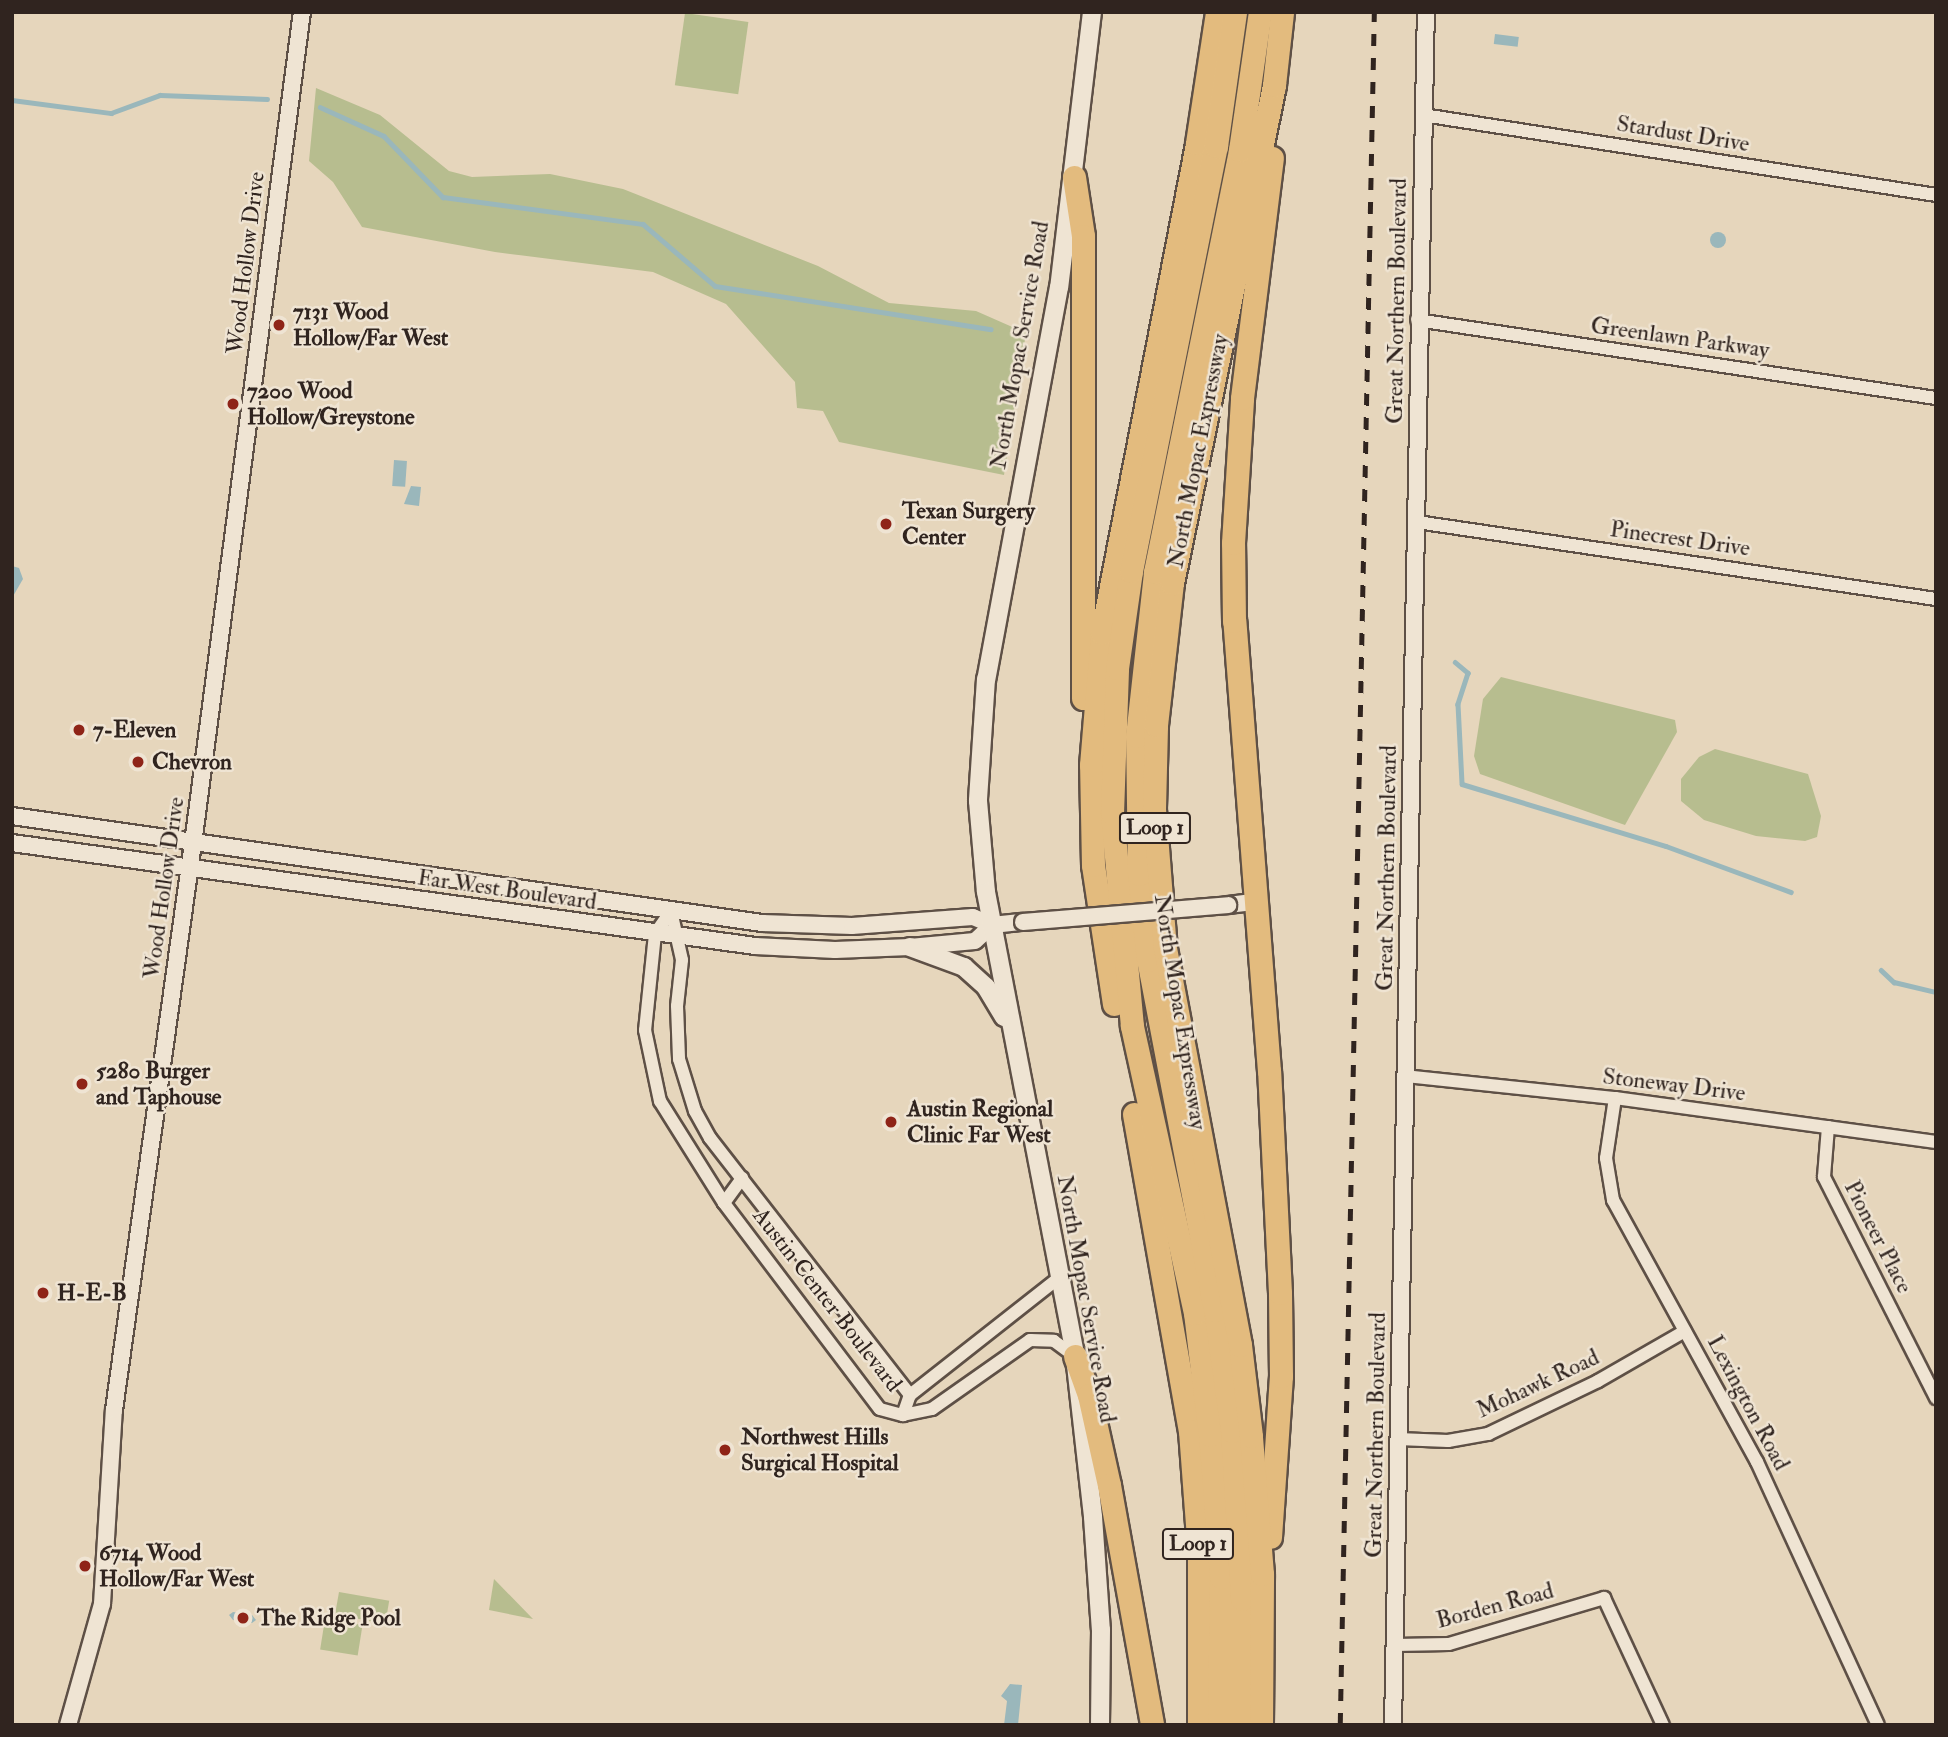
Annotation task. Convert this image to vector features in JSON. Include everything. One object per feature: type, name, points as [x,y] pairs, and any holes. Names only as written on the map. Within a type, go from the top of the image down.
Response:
[{"type":"highway","name":"Loop 1","points":[[1199,1725],[1196,1496],[1185,1394],[1106,961],[1093,865],[1091,765],[1112,566],[1197,143],[1217,12]]},
{"type":"highway","points":[[1219,1725],[1217,1504],[1195,1313],[1181,1258],[1124,974],[1114,865],[1112,737],[1130,571],[1216,146],[1235,12]]},
{"type":"highway","points":[[1242,1725],[1242,1600],[1232,1431],[1215,1310],[1148,960],[1139,862],[1137,736],[1155,572],[1240,150],[1260,12]]},
{"type":"highway","name":"North Mopac Expressway","points":[[1261,1725],[1262,1574],[1240,1345],[1168,963],[1154,808],[1156,725],[1172,583],[1274,85],[1282,12]]},
{"type":"highway","points":[[1262,1574],[1272,1529],[1280,1293],[1269,1071],[1253,902],[1233,543],[1242,398],[1272,158],[1274,85]]},
{"type":"highway","points":[[1074,177],[1083,236],[1083,704],[1091,765]]},
{"type":"highway","points":[[1181,1258],[1190,1347],[1185,1394]]},
{"type":"highway","points":[[1075,1356],[1089,1395],[1109,1485],[1152,1725]]},
{"type":"main road","name":"North Mopac Service Road","points":[[1092,12],[1059,287],[986,679],[978,801],[992,925],[1075,1356],[1094,1529],[1100,1725]]},
{"type":"main road","points":[[910,947],[952,960],[976,976],[996,1001],[1014,1040]]},
{"type":"street","name":"Wood Hollow Drive","points":[[68,1725],[102,1604],[114,1410],[193,843],[302,12]]},
{"type":"street","name":"Great Northern Boulevard","points":[[1393,1725],[1417,522],[1417,320],[1426,12]]},
{"type":"street","name":"Stardust Drive","points":[[1423,115],[1936,195]]},
{"type":"street","name":"Greenlawn Parkway","points":[[1417,320],[1936,398]]},
{"type":"street","name":"Pinecrest Drive","points":[[1417,522],[1936,599]]},
{"type":"street","name":"Far West Boulevard","points":[[12,816],[762,923],[852,926],[973,917],[992,925],[1253,902]]},
{"type":"street","name":"Far West Boulevard","points":[[12,843],[655,934],[835,950],[975,941],[992,925]]},
{"type":"street","name":"Austin Center Boulevard","points":[[671,911],[655,934],[645,1030],[660,1101],[677,1134],[724,1203],[880,1409],[903,1415]]},
{"type":"street","name":"Austin Center Boulevard","points":[[671,911],[681,937],[677,1032],[684,1085],[710,1138],[910,1395]]},
{"type":"street","name":"Stoneway Drive","points":[[1405,1076],[1615,1098],[1936,1142]]},
{"type":"street","name":"Lexington Road","points":[[1615,1098],[1606,1158],[1613,1200],[1757,1462],[1878,1725]]},
{"type":"street","name":"Pioneer Place","points":[[1828,1127],[1824,1177],[1936,1398]]},
{"type":"street","name":"Austin Center Boulevard","points":[[724,1203],[742,1178]]},
{"type":"street","points":[[903,1415],[910,1395],[1060,1277]]},
{"type":"street","name":"Mohawk Road","points":[[1398,1440],[1448,1441],[1488,1434],[1598,1381],[1685,1331]]},
{"type":"street","points":[[903,1415],[932,1409],[1030,1340],[1054,1341],[1075,1356]]},
{"type":"street","name":"Borden Road","points":[[1395,1645],[1449,1644],[1604,1598],[1663,1725]]},
{"type":"green space","points":[[685,13],[748,22],[738,94],[675,85]]},
{"type":"green space","points":[[316,88],[380,115],[449,171],[472,177],[550,174],[623,189],[818,266],[889,303],[976,311],[1026,333],[1004,475],[839,442],[823,411],[797,408],[795,382],[726,304],[653,272],[495,252],[362,227],[333,182],[309,161]]},
{"type":"green space","points":[[1501,677],[1675,720],[1677,732],[1625,825],[1480,774],[1474,756],[1483,699]]},
{"type":"green space","points":[[1715,749],[1808,774],[1821,816],[1817,837],[1805,841],[1756,836],[1704,820],[1681,801],[1681,779],[1699,757]]},
{"type":"green space","points":[[494,1579],[533,1619],[489,1610]]},
{"type":"green space","points":[[339,1592],[389,1601],[385,1624],[335,1615]]},
{"type":"green space","points":[[325,1619],[363,1625],[358,1656],[320,1650]]},
{"type":"water","points":[[1495,34],[1519,37],[1518,47],[1494,44]]},
{"type":"water","points":[[1715,232],[1721,232],[1726,240],[1724,246],[1715,248],[1710,243],[1710,237]]},
{"type":"water","points":[[394,460],[407,461],[405,487],[392,486]]},
{"type":"water","points":[[411,486],[421,487],[419,506],[404,504]]},
{"type":"water","points":[[12,566],[19,568],[23,579],[12,598]]},
{"type":"water","name":"The Ridge Pool","points":[[233,1612],[252,1615],[256,1620],[252,1623],[233,1620],[229,1615]]},
{"type":"water","points":[[1010,1684],[1022,1685],[1018,1725],[1004,1725],[1007,1701],[1001,1696]]},
{"type":"waterway","points":[[12,100],[111,113],[160,95],[267,99]]},
{"type":"waterway","points":[[320,107],[384,136],[443,197],[643,224],[715,286],[991,329]]},
{"type":"waterway","points":[[1455,662],[1468,673],[1458,704],[1462,784],[1666,846],[1791,892]]},
{"type":"waterway","points":[[1881,970],[1894,982],[1936,992]]},
{"type":"railway","points":[[1340,1725],[1374,12]]},
{"type":"place","name":"7131 Wood Hollow/Far West","points":[[279,325]]},
{"type":"place","name":"7200 Wood Hollow/Greystone","points":[[233,404]]},
{"type":"place","name":"Texan Surgery Center","points":[[886,524]]},
{"type":"place","name":"7-Eleven","points":[[79,730]]},
{"type":"place","name":"Chevron","points":[[138,762]]},
{"type":"place","name":"5280 Burger and Taphouse","points":[[82,1084]]},
{"type":"place","name":"Austin Regional Clinic Far West","points":[[891,1122]]},
{"type":"place","name":"H-E-B","points":[[43,1293]]},
{"type":"place","name":"Northwest Hills Surgical Hospital","points":[[725,1450]]},
{"type":"place","name":"6714 Wood Hollow/Far West","points":[[85,1566]]},
{"type":"place","name":"The Ridge Pool","points":[[243,1618]]}]
